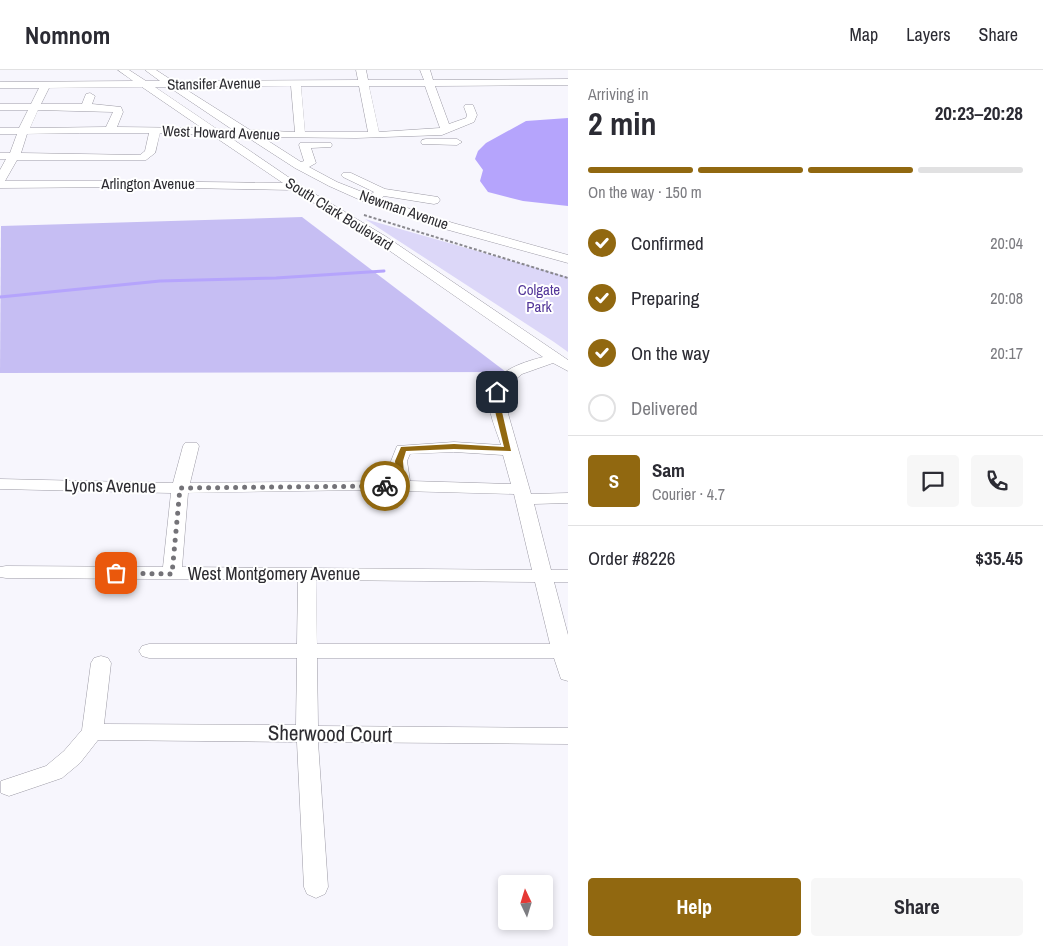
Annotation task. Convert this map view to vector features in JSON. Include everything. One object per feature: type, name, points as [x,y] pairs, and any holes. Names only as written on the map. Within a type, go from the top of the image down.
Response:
[{"type":"street","name":"South Clark Boulevard","points":[[123,70],[213,132],[381,240],[562,362]]},
{"type":"street","points":[[150,70],[242,131],[251,135]]},
{"type":"street","points":[[296,70],[300,134]]},
{"type":"street","points":[[361,70],[374,134]]},
{"type":"street","points":[[424,70],[444,131]]},
{"type":"street","points":[[539,70],[545,82]]},
{"type":"street","name":"Stansifer Avenue","points":[[0,85],[50,83],[94,86],[146,86],[230,80],[297,84],[429,84]]},
{"type":"street","points":[[429,84],[459,82],[568,82]]},
{"type":"street","points":[[0,180],[14,156],[23,131],[50,83]]},
{"type":"street","points":[[429,84],[462,91],[568,88]]},
{"type":"street","points":[[86,107],[94,86]]},
{"type":"street","points":[[0,107],[117,109],[118,112],[110,130]]},
{"type":"street","name":"West Howard Avenue","points":[[0,131],[155,130],[251,135],[396,134],[444,131],[470,120],[472,115],[469,107]]},
{"type":"street","points":[[0,156],[142,158],[150,153],[155,130]]},
{"type":"street","points":[[299,166],[310,162],[304,145],[336,145],[335,134]]},
{"type":"street","points":[[396,134],[398,143],[456,142]]},
{"type":"street","name":"Newman Avenue","points":[[251,135],[299,166],[333,184],[371,200],[426,220],[568,259]]},
{"type":"street","points":[[347,175],[382,192],[434,200]]},
{"type":"street","name":"Arlington Avenue","points":[[0,185],[129,184],[296,187]]},
{"type":"street","points":[[371,200],[382,192]]},
{"type":"street","points":[[149,651],[307,651],[566,663],[497,403],[497,392],[502,381],[513,372],[562,362]]},
{"type":"street","points":[[172,574],[180,488],[191,446]]},
{"type":"street","points":[[402,486],[399,461],[404,449],[454,447],[508,450]]},
{"type":"street","name":"Lyons Avenue","points":[[0,484],[180,488],[402,486],[568,498]]},
{"type":"street","name":"West Montgomery Avenue","points":[[6,572],[568,576]]},
{"type":"street","points":[[308,574],[307,734],[316,887]]},
{"type":"street","points":[[9,787],[54,772],[72,757],[92,732],[101,663]]},
{"type":"street","name":"Sherwood Court","points":[[92,732],[568,736]]},
{"type":"green space","name":"Colgate Park","points":[[365,219],[568,277],[568,352],[554,342]]},
{"type":"shaded area","points":[[568,118],[568,206],[523,201],[488,192],[480,181],[483,170],[475,159],[478,151],[486,143],[526,121]]},
{"type":"shaded area","points":[[302,217],[506,372],[0,373],[1,226]]},
{"type":"waterway","points":[[0,297],[160,281],[276,278],[384,271]]},
{"type":"way so far","points":[[116,573],[172,574],[180,488],[385,486]]},
{"type":"route","points":[[385,486],[402,486],[399,461],[404,449],[454,447],[508,450],[497,403],[497,392]]}]
